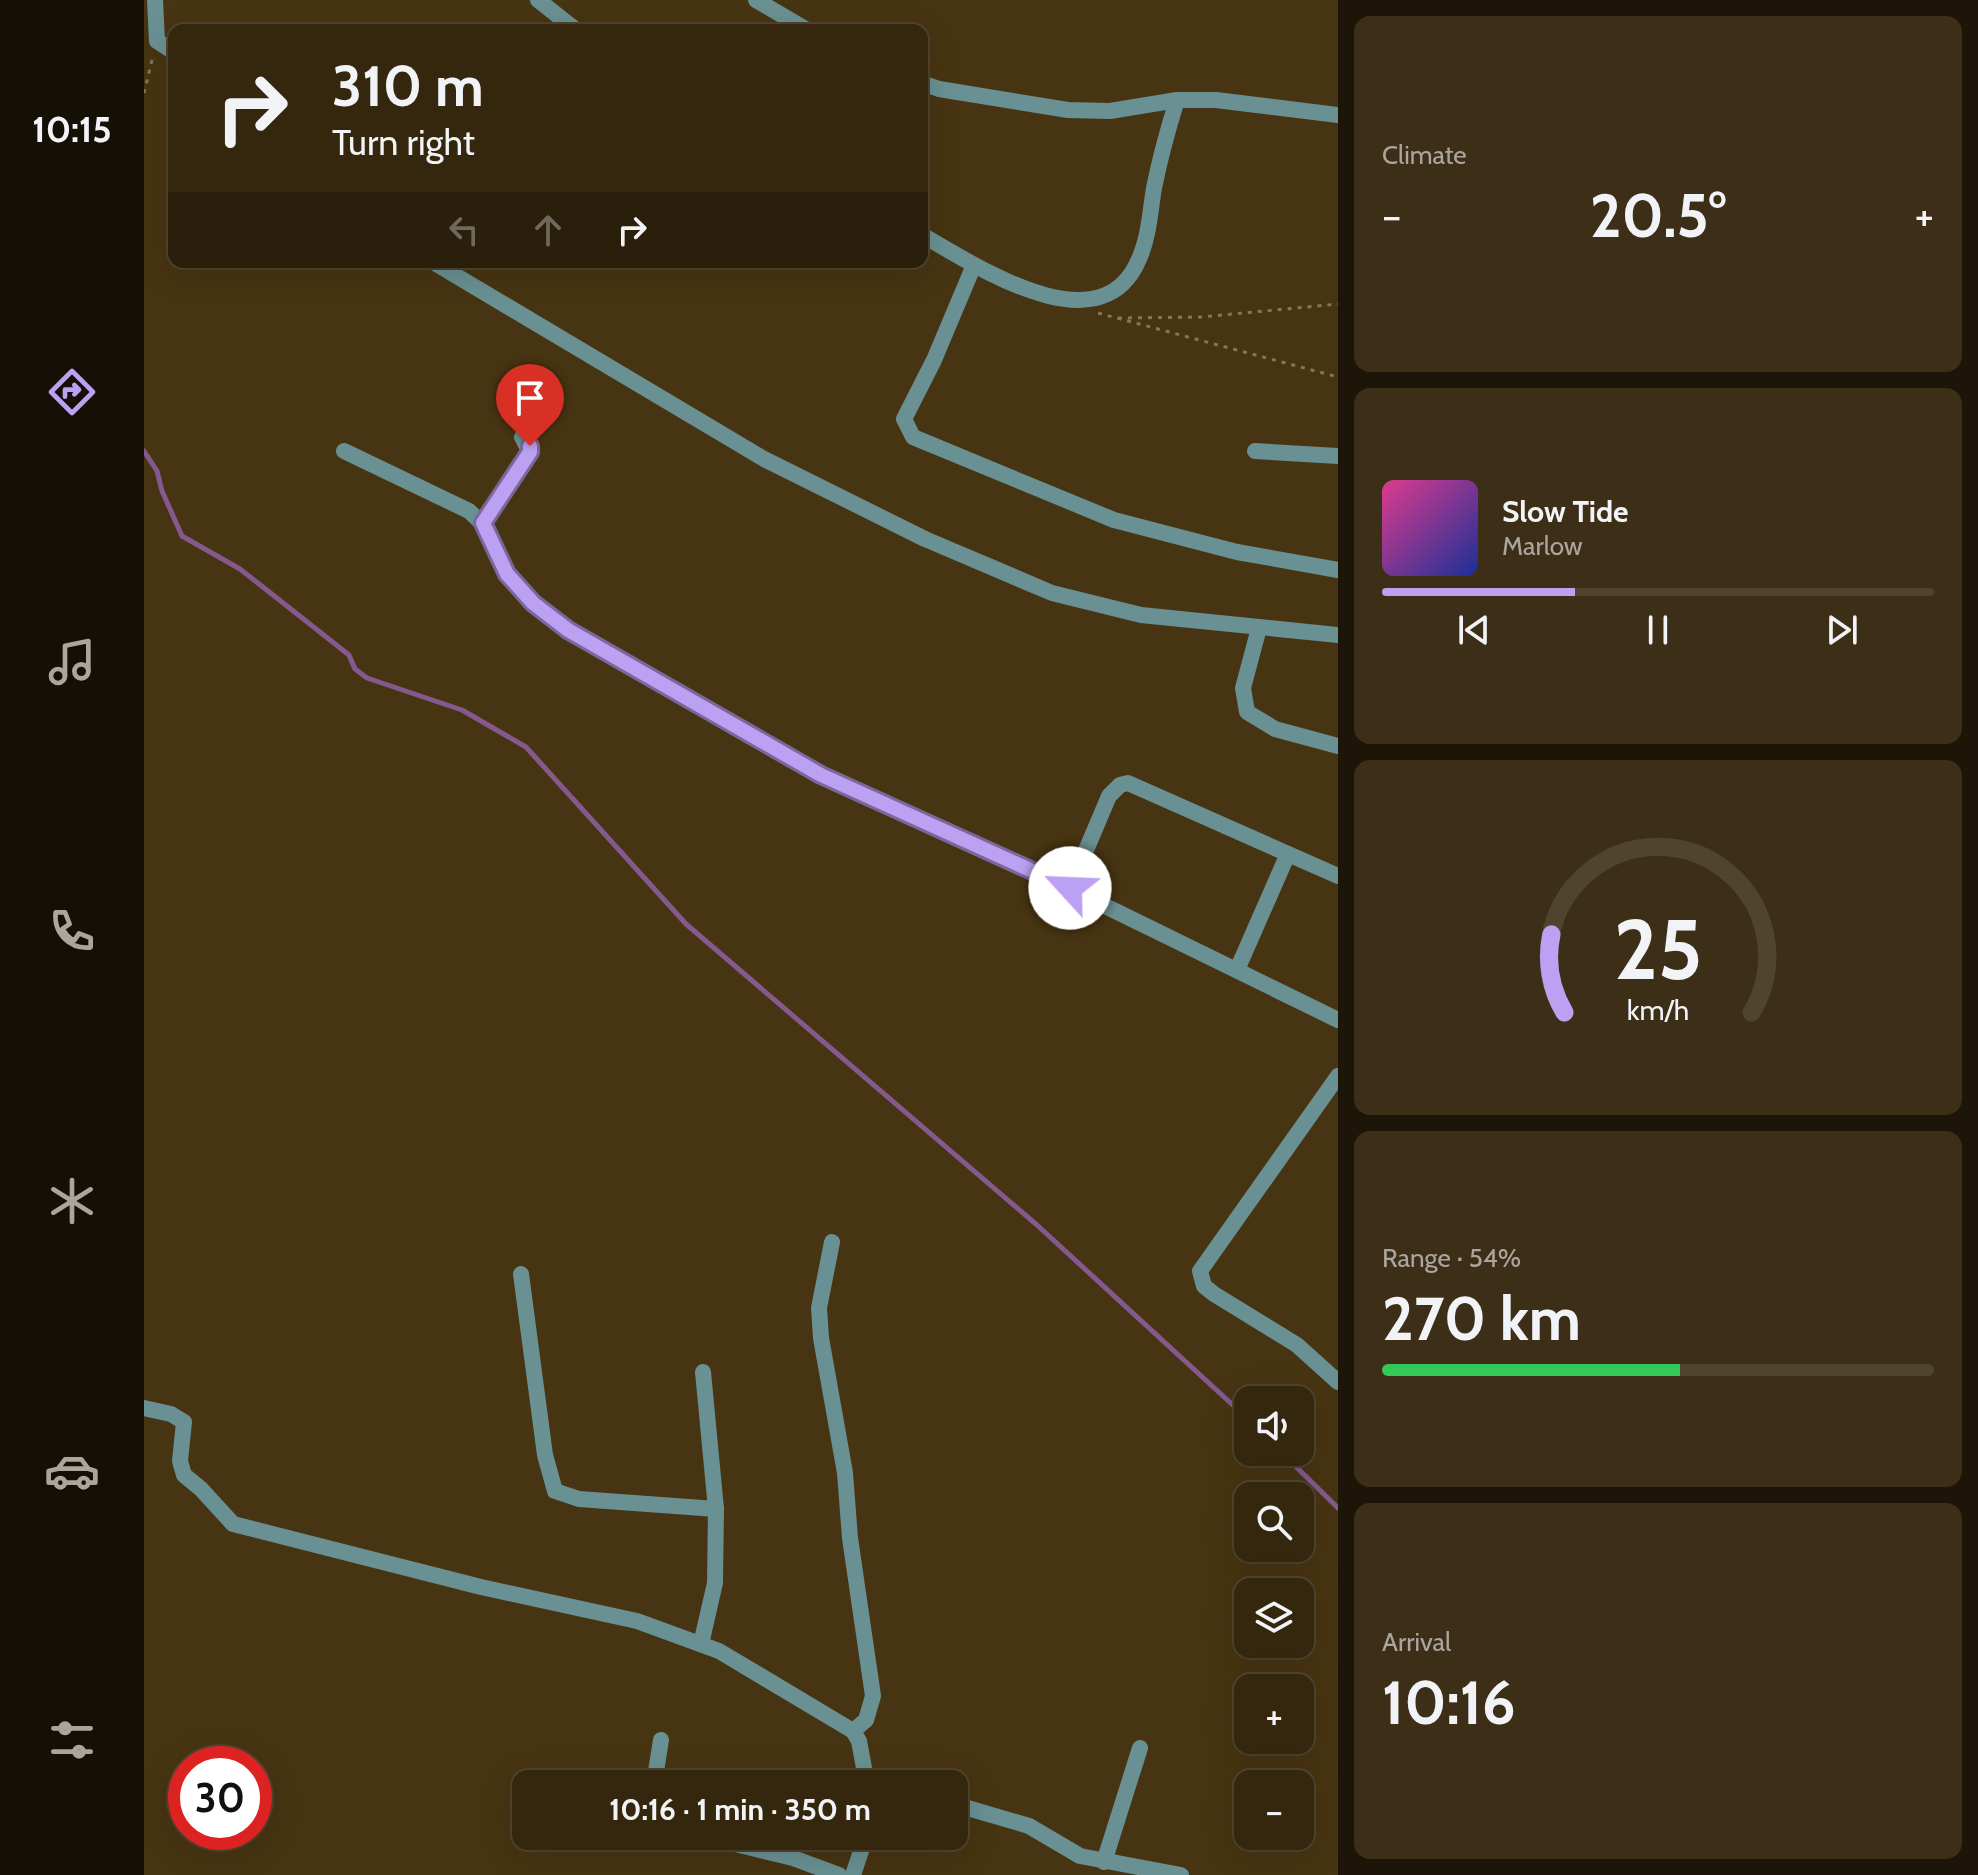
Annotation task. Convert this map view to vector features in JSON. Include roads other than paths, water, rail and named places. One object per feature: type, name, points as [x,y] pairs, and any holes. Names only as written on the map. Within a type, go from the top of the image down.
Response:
[{"type":"street","points":[[155,0],[157,41],[168,48]]},
{"type":"street","points":[[538,0],[568,24]]},
{"type":"street","points":[[756,0],[797,24]]},
{"type":"street","points":[[928,85],[952,92],[1068,110],[1110,111],[1177,100],[1216,100],[1338,115]]},
{"type":"street","points":[[928,238],[1019,286],[1070,300],[1101,297],[1119,288],[1139,259],[1177,100]]},
{"type":"street","points":[[974,265],[934,360],[904,419],[913,437],[1114,520],[1237,552],[1338,570]]},
{"type":"street","points":[[443,268],[764,459],[925,539],[1079,602],[1141,615],[1259,628],[1283,627],[1338,635]]},
{"type":"street","points":[[483,523],[530,452],[522,437]]},
{"type":"street","points":[[344,451],[455,503],[483,523],[507,574],[533,603],[568,630],[821,775],[1070,888],[1338,1020]]},
{"type":"street","points":[[1255,451],[1338,456]]},
{"type":"street","points":[[1259,628],[1243,688],[1247,712],[1275,729],[1338,746]]},
{"type":"street","points":[[1070,888],[1109,796],[1120,785],[1128,783],[1338,876]]},
{"type":"street","points":[[1237,970],[1287,856]]},
{"type":"street","points":[[1338,1076],[1200,1271],[1204,1286],[1297,1345],[1338,1382]]},
{"type":"street","points":[[832,1242],[819,1308],[821,1338],[845,1473],[850,1538],[873,1696],[866,1720],[853,1731]]},
{"type":"street","points":[[521,1274],[547,1463],[555,1491],[579,1499],[716,1509]]},
{"type":"street","points":[[701,1644],[715,1583],[716,1509],[703,1372]]},
{"type":"street","points":[[144,1408],[171,1414],[184,1422],[180,1461],[184,1475],[233,1524],[481,1587],[637,1621],[719,1651],[853,1731],[859,1741],[864,1770]]},
{"type":"street","points":[[656,1770],[661,1740]]},
{"type":"street","points":[[1104,1862],[1140,1748]]},
{"type":"street","points":[[968,1807],[1006,1816],[1080,1856],[1181,1875]]},
{"type":"street","points":[[760,1850],[839,1875]]},
{"type":"street","points":[[853,1875],[861,1850]]},
{"type":"waterway","points":[[144,451],[157,471],[162,491],[182,536],[240,569],[349,655],[355,669],[367,678],[462,710],[526,747],[686,924],[1037,1225],[1234,1406]]},
{"type":"waterway","points":[[1295,1466],[1338,1508]]}]
